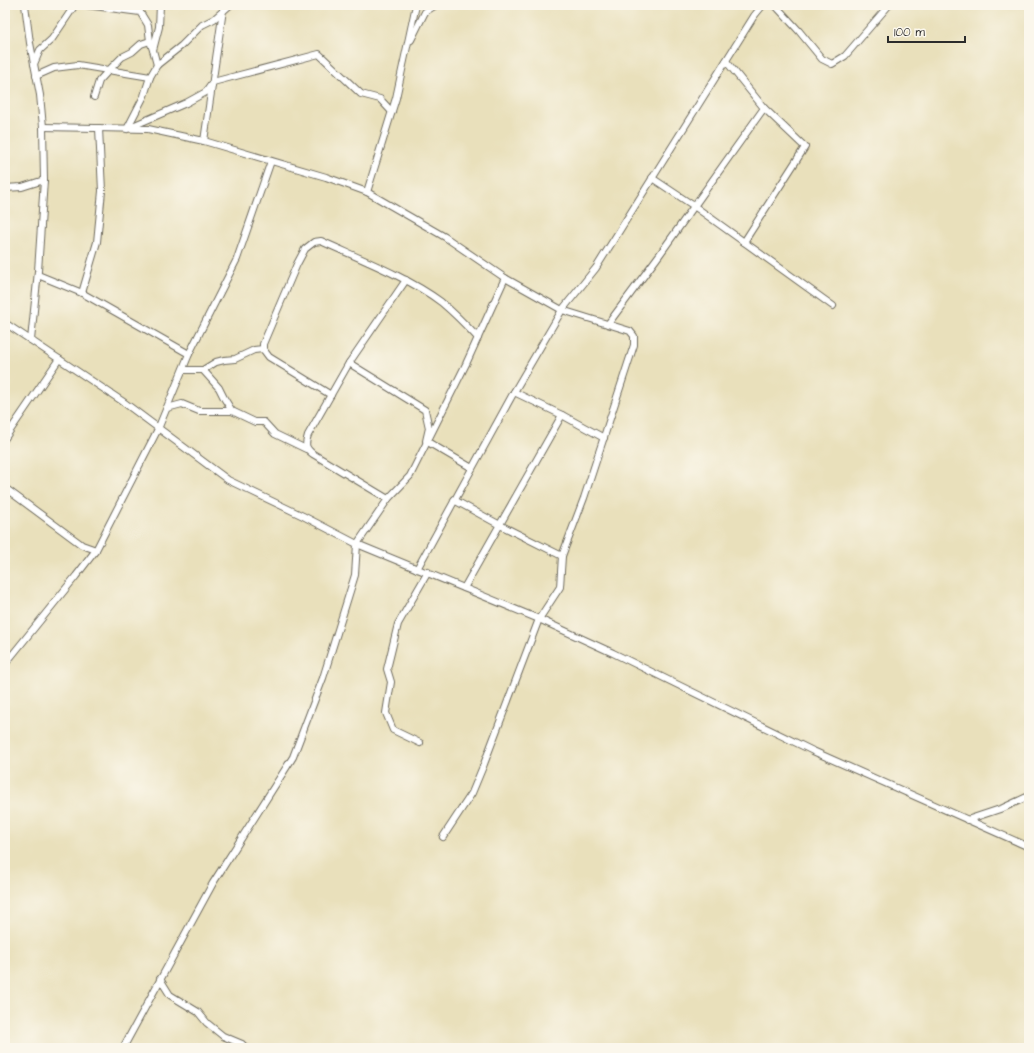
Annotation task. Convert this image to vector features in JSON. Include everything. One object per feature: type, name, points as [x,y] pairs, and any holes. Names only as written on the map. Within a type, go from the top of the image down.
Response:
[{"type":"street","points":[[25,5],[40,95],[43,127],[44,180],[38,275],[31,340]]},
{"type":"street","points":[[34,64],[40,50],[52,39],[75,5]]},
{"type":"street","points":[[86,5],[140,12],[148,25],[150,41],[157,65]]},
{"type":"street","points":[[153,50],[159,27],[160,5]]},
{"type":"street","points":[[127,129],[144,96],[150,77],[157,65],[181,46],[202,25],[214,19],[223,8],[230,5]]},
{"type":"street","points":[[367,192],[392,112],[416,5]]},
{"type":"street","points":[[407,47],[425,12],[436,5]]},
{"type":"street","points":[[417,569],[514,392],[562,310],[596,268],[754,16],[764,5]]},
{"type":"street","points":[[776,5],[822,59],[832,64],[845,56],[889,5]]},
{"type":"street","points":[[204,141],[223,8]]},
{"type":"street","points":[[94,97],[99,81],[122,57],[132,52],[141,44],[150,41]]},
{"type":"street","points":[[127,129],[206,92],[213,82],[319,54],[361,94],[380,99],[392,112]]},
{"type":"street","points":[[726,60],[764,108],[805,147],[744,242]]},
{"type":"street","points":[[36,76],[54,68],[78,65],[150,77]]},
{"type":"street","points":[[608,324],[764,108]]},
{"type":"street","points":[[43,127],[148,129],[204,141],[326,177],[367,192],[445,237],[505,278],[562,310],[630,331],[634,336],[635,340],[604,438],[584,498],[562,556],[560,587],[539,619],[472,793],[443,837]]},
{"type":"street","points":[[82,293],[97,242],[102,191],[99,128]]},
{"type":"street","points":[[5,664],[96,550],[158,429],[189,354],[237,259],[271,161]]},
{"type":"street","points":[[652,178],[694,206],[833,306]]},
{"type":"street","points":[[5,188],[22,187],[44,180]]},
{"type":"street","points":[[262,349],[305,248],[314,242],[321,241],[406,280],[440,301],[478,338]]},
{"type":"street","points":[[38,275],[82,293],[189,354]]},
{"type":"street","points":[[123,1048],[213,883],[293,757],[323,678],[355,575],[357,544],[388,499],[410,476],[478,338],[505,278]]},
{"type":"street","points":[[306,449],[305,444],[308,435],[349,363],[406,280]]},
{"type":"street","points":[[5,323],[122,401],[228,480],[357,544],[539,619],[613,653],[813,752],[1029,847]]},
{"type":"street","points":[[182,370],[203,370],[216,362],[235,359],[254,350],[262,349]]},
{"type":"street","points":[[262,349],[269,357],[331,395]]},
{"type":"street","points":[[5,438],[59,360]]},
{"type":"street","points":[[349,363],[425,410],[429,428],[426,442]]},
{"type":"street","points":[[203,370],[219,388],[232,411]]},
{"type":"street","points":[[514,392],[562,415],[604,438]]},
{"type":"street","points":[[167,408],[182,404],[199,411],[232,411],[255,422],[264,422],[275,434],[306,449],[388,499]]},
{"type":"street","points":[[464,588],[562,415]]},
{"type":"street","points":[[426,442],[472,468]]},
{"type":"street","points":[[5,488],[82,545],[96,550]]},
{"type":"street","points":[[454,500],[562,556]]},
{"type":"street","points":[[420,743],[393,730],[386,713],[391,682],[387,669],[398,624],[428,572]]},
{"type":"street","points":[[968,820],[1003,808],[1029,796]]},
{"type":"street","points":[[160,980],[170,995],[198,1012],[207,1023],[223,1036],[242,1044],[246,1048]]}]
